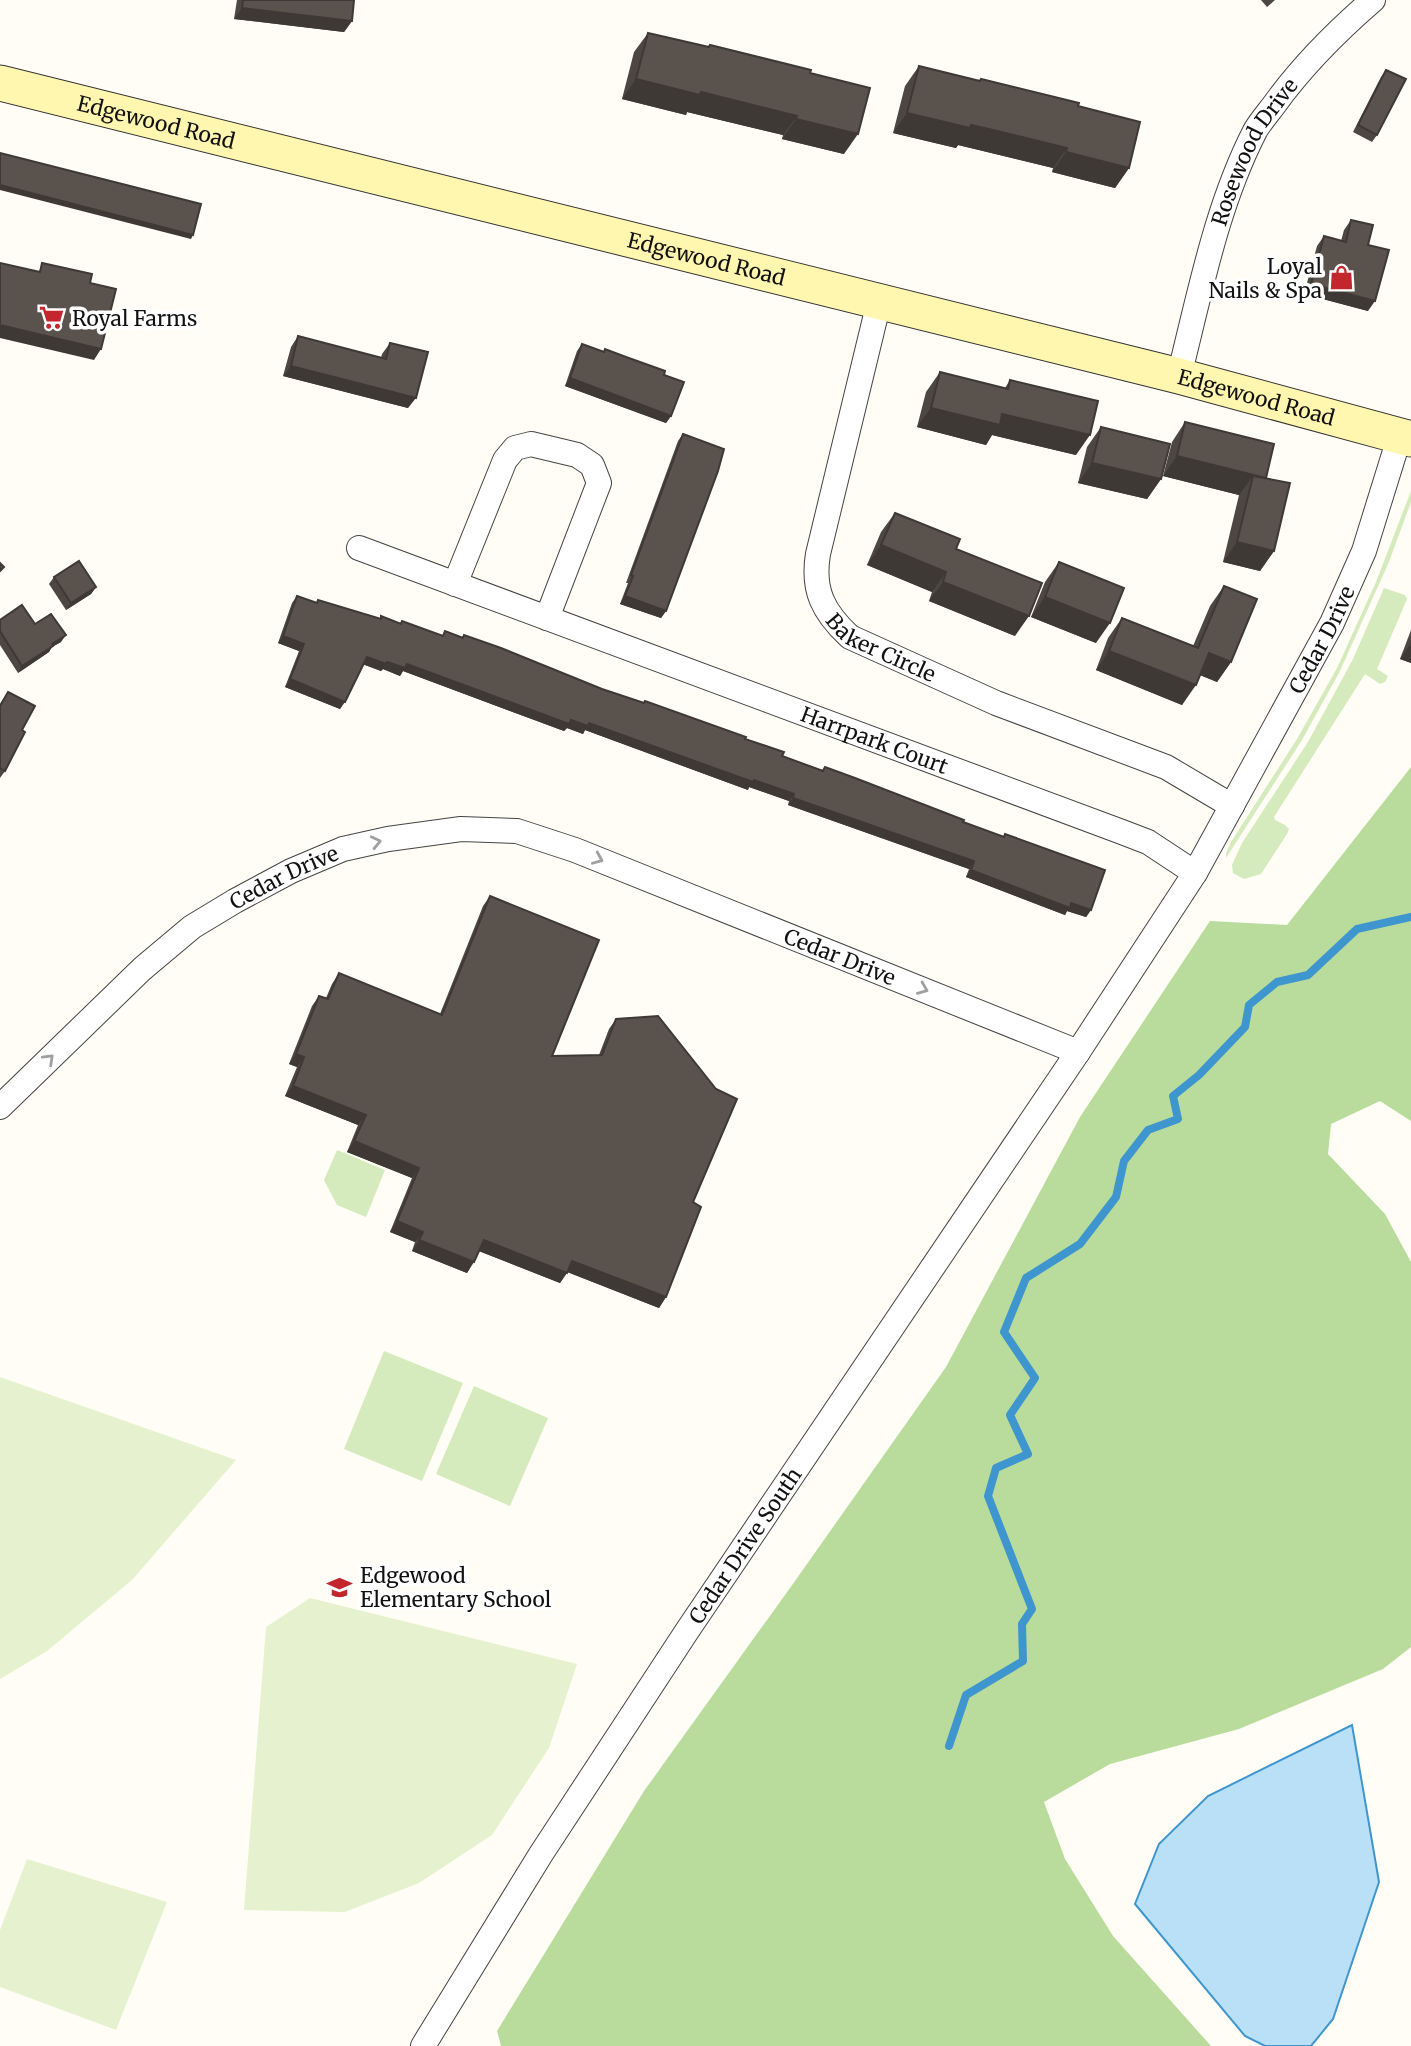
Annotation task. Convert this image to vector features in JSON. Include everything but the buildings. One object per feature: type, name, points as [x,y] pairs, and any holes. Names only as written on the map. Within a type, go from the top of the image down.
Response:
[{"type":"main road","name":"Edgewood Road","points":[[0,83],[1179,376],[1405,437]]},
{"type":"street","name":"Rosewood Drive","points":[[1179,376],[1230,187],[1256,129],[1293,78],[1344,25],[1373,0]]},
{"type":"street","name":"Baker Circle","points":[[880,302],[814,574],[821,601],[833,621],[849,636],[996,703],[1166,766],[1232,806]]},
{"type":"street","name":"Cedar Drive","points":[[0,1107],[142,969],[192,927],[291,872],[343,849],[461,828],[517,831],[575,850],[1078,1052],[1195,873],[1332,623],[1364,551],[1405,437]]},
{"type":"street","points":[[455,584],[505,460],[515,448],[531,444],[577,455],[592,465],[599,483],[547,618]]},
{"type":"street","name":"Harrpark Court","points":[[359,548],[1148,842],[1195,873]]},
{"type":"street","name":"Cedar Drive South","points":[[423,2046],[541,1854],[1078,1052]]},
{"type":"green space","points":[[1411,491],[1411,502],[1389,562],[1339,673],[1302,740],[1226,858],[1231,842],[1297,739],[1337,668],[1376,582]]},
{"type":"green space","points":[[1384,588],[1405,595],[1407,599],[1377,669],[1388,676],[1385,682],[1380,684],[1365,674],[1274,817],[1289,829],[1287,834],[1261,874],[1244,879],[1233,873],[1232,865],[1242,843],[1308,742],[1353,659]]},
{"type":"green space","points":[[1411,767],[1411,1121],[1380,1101],[1331,1124],[1328,1154],[1385,1214],[1411,1262],[1411,1647],[1383,1669],[1239,1729],[1110,1764],[1044,1802],[1065,1859],[1113,1936],[1211,2046],[501,2046],[497,2031],[644,1791],[946,1367],[1080,1117],[1210,921],[1287,925]]},
{"type":"green space","points":[[337,1150],[385,1170],[366,1217],[337,1205],[324,1180]]},
{"type":"green space","points":[[384,1351],[463,1383],[422,1481],[344,1449]]},
{"type":"green space","points":[[0,1377],[236,1460],[132,1580],[47,1651],[0,1679]]},
{"type":"green space","points":[[474,1386],[548,1418],[510,1506],[436,1474]]},
{"type":"green space","points":[[310,1598],[577,1664],[549,1748],[492,1835],[419,1883],[345,1912],[244,1910],[266,1627]]},
{"type":"green space","points":[[27,1859],[167,1902],[116,2030],[0,1987],[0,1930]]},
{"type":"water","points":[[1352,1725],[1379,1882],[1333,2019],[1311,2046],[1265,2046],[1245,2036],[1135,1904],[1159,1844],[1208,1796]]},
{"type":"waterway","points":[[949,1746],[966,1695],[1023,1661],[1022,1624],[1032,1609],[988,1496],[996,1468],[1028,1454],[1010,1415],[1035,1378],[1004,1332],[1026,1278],[1080,1244],[1116,1197],[1124,1161],[1148,1130],[1178,1119],[1173,1096],[1199,1075],[1245,1027],[1249,1005],[1277,982],[1308,975],[1357,929],[1411,917]]},
{"type":"place","name":"Loyal Nails & Spa","points":[[1342,278]]},
{"type":"place","name":"Royal Farms","points":[[52,318]]},
{"type":"place","name":"Edgewood Elementary School","points":[[340,1587]]}]
